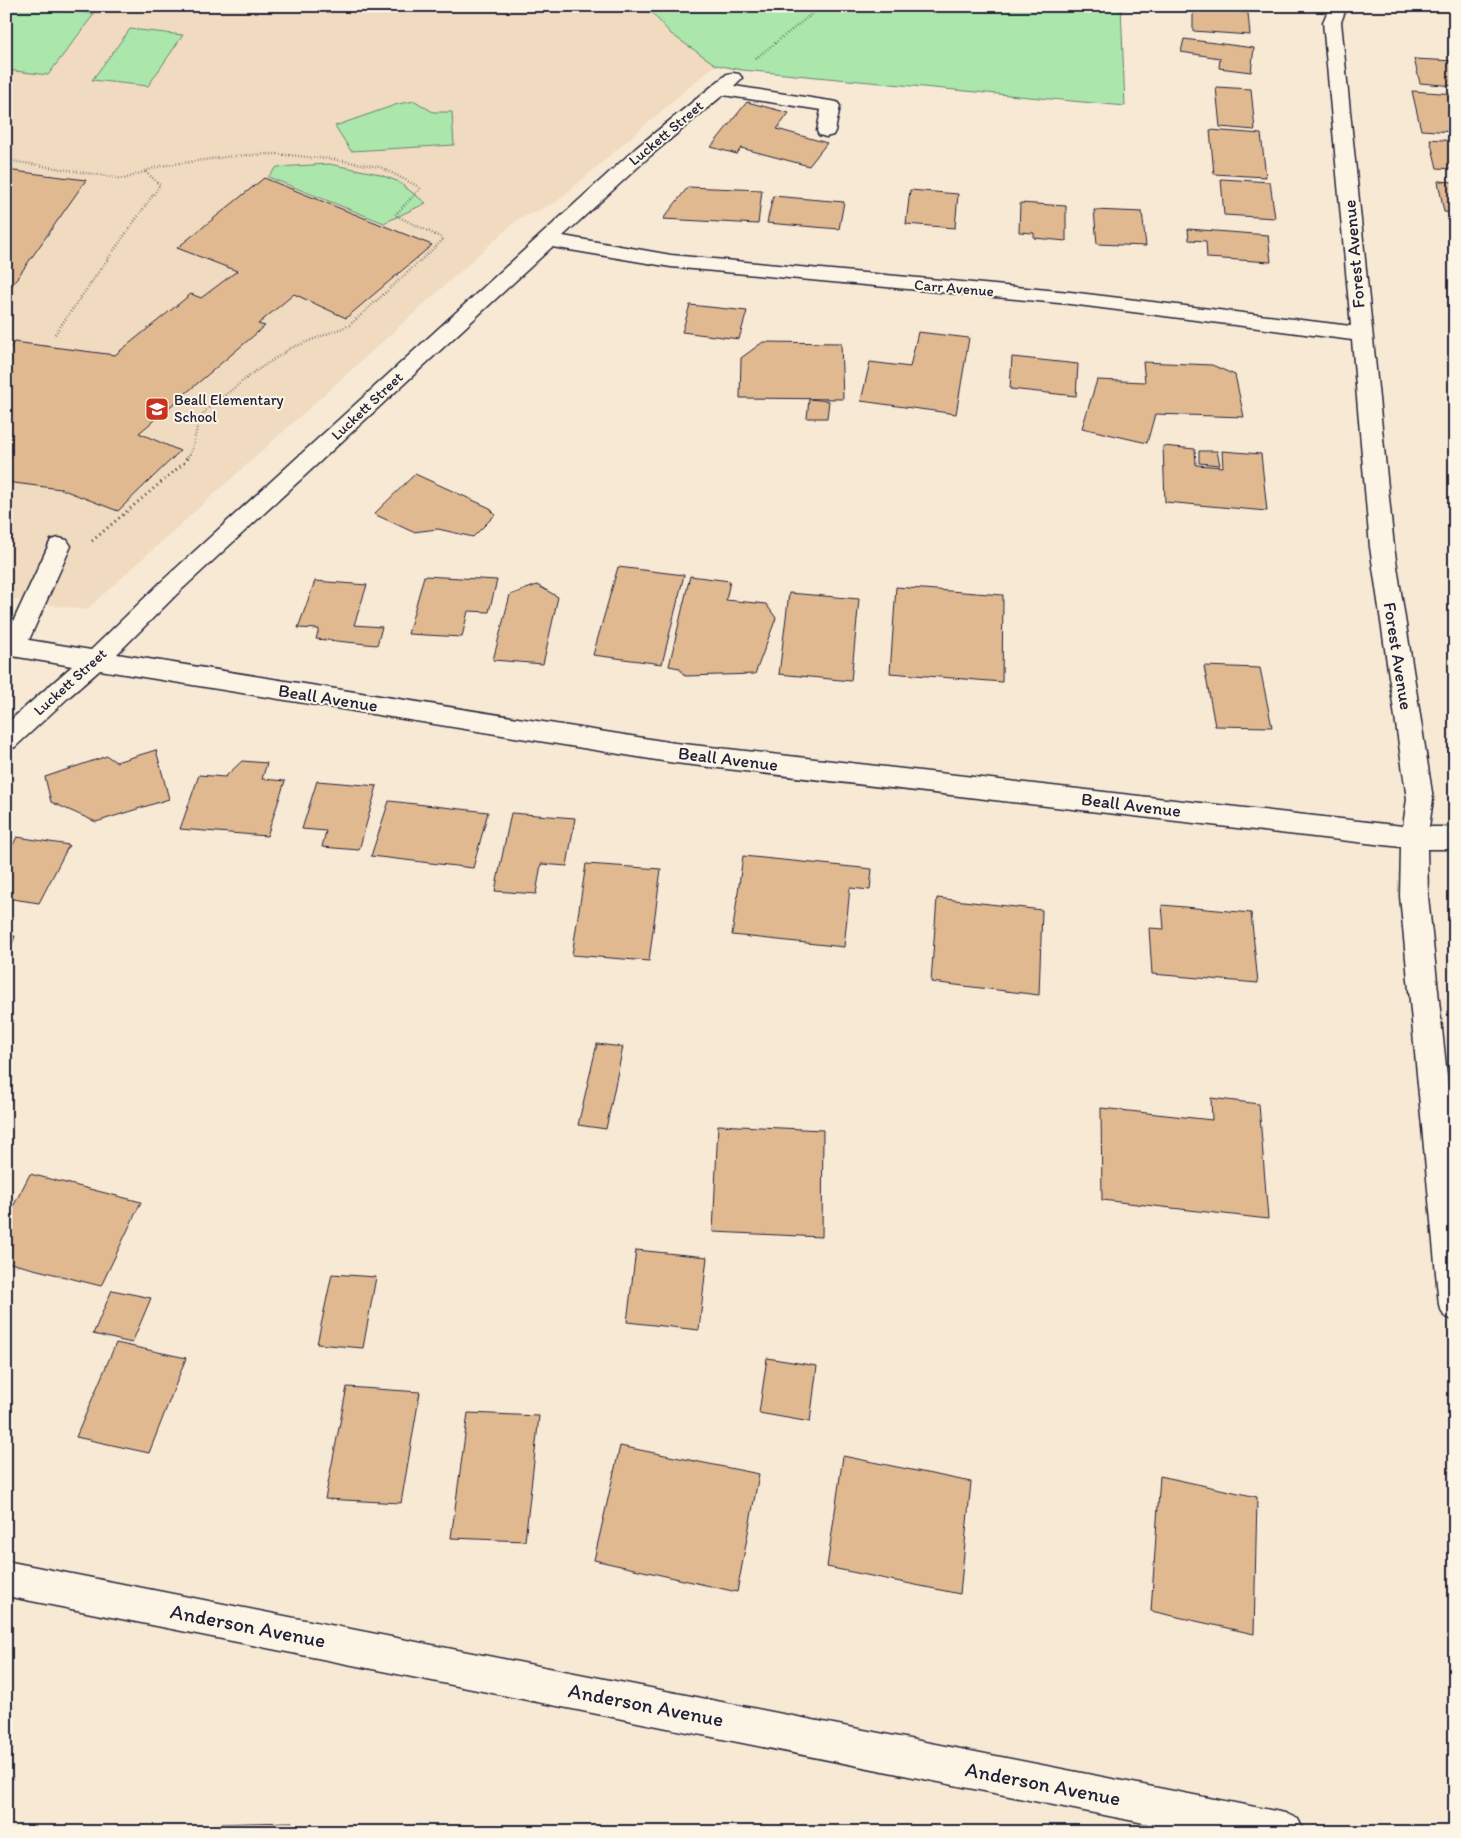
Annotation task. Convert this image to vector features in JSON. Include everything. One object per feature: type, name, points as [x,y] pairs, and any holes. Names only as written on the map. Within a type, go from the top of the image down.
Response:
[{"type":"street","name":"Forest Avenue","points":[[1338,7],[1332,22],[1382,547],[1420,799],[1414,838],[1414,896],[1455,1306]]},
{"type":"street","points":[[726,84],[831,106],[826,131]]},
{"type":"street","name":"Luckett Street","points":[[6,740],[96,661],[170,587],[643,152],[726,84]]},
{"type":"street","name":"Carr Avenue","points":[[548,240],[670,261],[1070,298],[1361,334]]},
{"type":"street","points":[[10,647],[59,546]]},
{"type":"street","name":"Beall Avenue","points":[[10,647],[675,753],[1414,838],[1455,838]]},
{"type":"street","name":"Anderson Avenue","points":[[6,1578],[1285,1832]]},
{"type":"path","points":[[726,84],[822,6]]},
{"type":"path","points":[[6,160],[124,178],[160,166],[224,157],[275,154],[331,159],[380,167],[421,188],[395,215],[444,239],[350,325],[291,348],[253,373],[206,410],[198,423],[192,449],[186,462],[90,543]]},
{"type":"path","points":[[55,334],[160,185],[146,171]]},
{"type":"shaded area","name":"Beall Elementary School","points":[[6,6],[783,6],[555,203],[518,219],[86,610],[6,598]]},
{"type":"green space","points":[[6,6],[94,14],[48,75],[6,70]]},
{"type":"green space","points":[[646,6],[1121,6],[1125,106],[742,70],[716,65],[671,34]]},
{"type":"green space","points":[[130,29],[183,35],[148,86],[92,80]]},
{"type":"green space","points":[[415,101],[433,112],[452,112],[454,145],[351,151],[335,126],[398,104]]},
{"type":"green space","points":[[329,164],[375,173],[397,181],[426,203],[384,223],[268,177],[277,167]]},
{"type":"building","points":[[1193,8],[1248,13],[1250,35],[1193,31]]},
{"type":"building","points":[[1184,39],[1254,48],[1251,72],[1219,68],[1220,58],[1181,52]]},
{"type":"building","points":[[1414,59],[1455,61],[1455,86],[1420,83]]},
{"type":"building","points":[[1216,87],[1251,89],[1255,130],[1220,127]]},
{"type":"building","points":[[1412,91],[1455,94],[1455,132],[1421,130]]},
{"type":"building","points":[[747,102],[789,113],[777,129],[827,143],[809,166],[741,148],[737,154],[711,147]]},
{"type":"building","points":[[1210,130],[1261,134],[1266,177],[1214,174]]},
{"type":"building","points":[[1430,139],[1455,141],[1455,169],[1437,168]]},
{"type":"building","points":[[6,170],[86,180],[6,294]]},
{"type":"building","points":[[264,178],[432,245],[346,318],[294,294],[258,324],[265,326],[139,433],[180,451],[118,511],[61,489],[6,482],[6,353],[14,342],[115,355],[191,294],[201,298],[237,271],[177,248]]},
{"type":"building","points":[[1221,179],[1270,182],[1275,218],[1224,215]]},
{"type":"building","points":[[1438,181],[1455,182],[1455,213],[1444,212]]},
{"type":"building","points":[[688,187],[762,190],[758,224],[663,219]]},
{"type":"building","points":[[910,190],[958,194],[955,228],[906,224]]},
{"type":"building","points":[[773,196],[844,202],[839,229],[767,223]]},
{"type":"building","points":[[1020,203],[1066,206],[1066,241],[1034,238],[1034,233],[1019,232]]},
{"type":"building","points":[[1094,210],[1142,212],[1146,246],[1097,244]]},
{"type":"building","points":[[1453,223],[1455,223],[1455,246],[1448,245]]},
{"type":"building","points":[[1188,229],[1268,235],[1271,262],[1207,258],[1206,241],[1189,240]]},
{"type":"building","points":[[690,305],[747,311],[739,339],[682,332]]},
{"type":"building","points":[[918,332],[969,338],[956,414],[861,401],[870,362],[910,367]]},
{"type":"building","points":[[763,342],[841,343],[843,399],[740,398],[741,358]]},
{"type":"building","points":[[1012,357],[1078,364],[1076,396],[1010,389]]},
{"type":"building","points":[[1143,362],[1212,365],[1235,375],[1244,417],[1155,414],[1147,443],[1082,428],[1097,380],[1145,382]]},
{"type":"building","points":[[809,399],[829,401],[827,418],[807,418]]},
{"type":"building","points":[[1163,446],[1195,449],[1196,465],[1223,467],[1222,451],[1261,454],[1267,511],[1165,502]]},
{"type":"building","points":[[1199,451],[1217,451],[1220,465],[1199,463]]},
{"type":"building","points":[[415,474],[490,508],[495,515],[473,537],[438,529],[413,532],[374,514]]},
{"type":"building","points":[[618,567],[684,575],[662,664],[593,655]]},
{"type":"building","points":[[424,576],[497,580],[489,612],[468,611],[462,637],[408,634]]},
{"type":"building","points":[[690,576],[730,581],[726,600],[766,604],[776,618],[755,674],[685,676],[679,668],[669,666]]},
{"type":"building","points":[[315,581],[367,585],[354,625],[382,627],[377,645],[316,639],[319,629],[298,628]]},
{"type":"building","points":[[537,585],[558,597],[543,664],[493,660],[510,595]]},
{"type":"building","points":[[896,587],[1003,595],[1002,682],[890,673]]},
{"type":"building","points":[[789,593],[859,599],[851,681],[779,674]]},
{"type":"building","points":[[1204,666],[1260,668],[1272,727],[1215,726]]},
{"type":"building","points":[[156,750],[169,799],[96,822],[51,802],[45,777],[107,756],[116,762]]},
{"type":"building","points":[[242,761],[267,763],[262,779],[285,781],[267,836],[180,829],[199,775],[225,777]]},
{"type":"building","points":[[317,781],[377,786],[359,850],[322,847],[326,831],[302,829]]},
{"type":"building","points":[[389,801],[488,812],[473,868],[371,856]]},
{"type":"building","points":[[511,813],[575,818],[567,866],[541,864],[536,894],[495,891]]},
{"type":"building","points":[[17,837],[69,845],[39,903],[6,898],[6,858]]},
{"type":"building","points":[[743,856],[872,869],[870,890],[850,888],[844,947],[732,935]]},
{"type":"building","points":[[586,864],[661,869],[649,961],[572,955]]},
{"type":"building","points":[[937,898],[1042,910],[1039,995],[931,982]]},
{"type":"building","points":[[1162,905],[1251,913],[1258,983],[1152,974],[1149,928],[1164,929]]},
{"type":"building","points":[[6,936],[15,936],[6,962]]},
{"type":"building","points":[[597,1044],[623,1047],[606,1129],[578,1125]]},
{"type":"building","points":[[1211,1098],[1259,1104],[1268,1219],[1102,1200],[1101,1108],[1212,1120]]},
{"type":"building","points":[[718,1125],[823,1130],[822,1237],[713,1232]]},
{"type":"building","points":[[30,1174],[141,1202],[101,1286],[6,1262],[6,1220]]},
{"type":"building","points":[[636,1250],[707,1257],[699,1330],[627,1322]]},
{"type":"building","points":[[332,1274],[376,1277],[363,1348],[317,1344]]},
{"type":"building","points":[[112,1290],[151,1298],[132,1343],[93,1334]]},
{"type":"building","points":[[116,1343],[186,1358],[149,1453],[76,1437]]},
{"type":"building","points":[[767,1358],[817,1366],[810,1422],[759,1413]]},
{"type":"building","points":[[347,1387],[420,1392],[401,1503],[325,1499]]},
{"type":"building","points":[[468,1413],[539,1416],[525,1541],[451,1538]]},
{"type":"building","points":[[620,1446],[759,1474],[737,1592],[594,1560]]},
{"type":"building","points":[[843,1456],[971,1482],[960,1594],[827,1567]]},
{"type":"building","points":[[1160,1476],[1257,1497],[1254,1634],[1151,1611]]},
{"type":"building","points":[[292,1822],[291,1832],[211,1832],[213,1824]]},
{"type":"place","name":"Beall Elementary School","points":[[157,409]]}]
